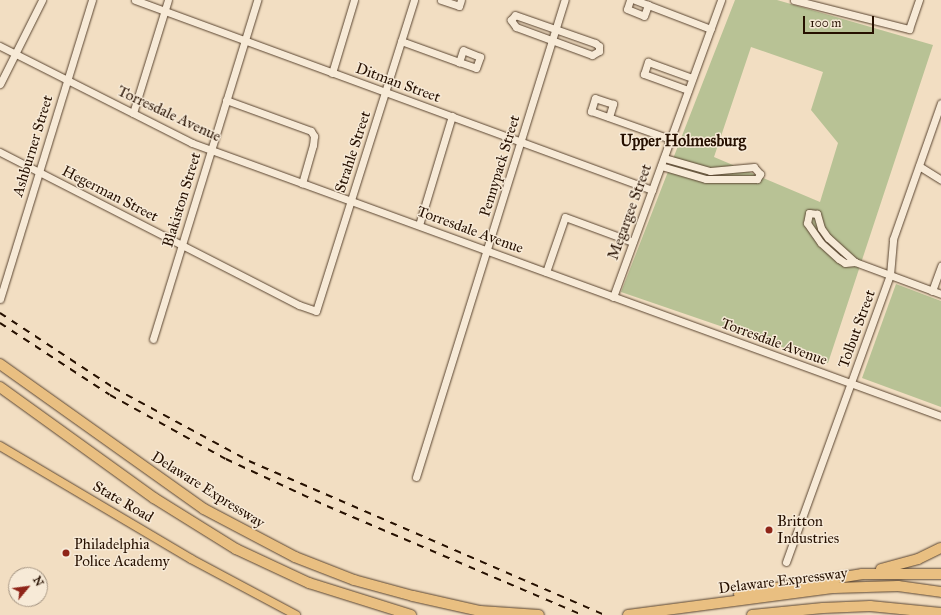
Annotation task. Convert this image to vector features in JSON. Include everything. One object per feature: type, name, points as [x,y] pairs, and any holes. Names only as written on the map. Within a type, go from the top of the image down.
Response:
[{"type":"highway","name":"Delaware Expressway","points":[[0,364],[204,509],[288,554],[354,580],[413,596],[480,611],[539,615]]},
{"type":"highway","points":[[0,387],[179,515],[236,549],[309,583],[411,615]]},
{"type":"highway","points":[[646,614],[760,590],[862,574],[906,563],[941,548]]},
{"type":"highway","points":[[862,574],[941,574]]},
{"type":"highway","name":"Delaware Expressway","points":[[628,615],[646,614],[834,588],[898,586],[941,592]]},
{"type":"highway","name":"Delaware Expressway","points":[[752,615],[822,608],[870,606],[941,613]]},
{"type":"main road","name":"State Road","points":[[0,446],[191,559],[296,615]]},
{"type":"street","points":[[0,84],[42,0]]},
{"type":"street","name":"Ashburner Street","points":[[0,299],[92,0]]},
{"type":"street","name":"Ditman Street","points":[[135,0],[164,12],[245,40],[652,190]]},
{"type":"street","points":[[133,113],[168,0]]},
{"type":"street","name":"Blakiston Street","points":[[153,339],[257,0]]},
{"type":"street","points":[[332,73],[354,0]]},
{"type":"street","name":"Strahle Street","points":[[316,311],[414,0]]},
{"type":"street","points":[[440,0],[459,6],[461,0]]},
{"type":"street","name":"Pennypack Street","points":[[416,477],[565,0]]},
{"type":"street","points":[[630,0],[627,9],[644,16],[648,5]]},
{"type":"street","points":[[635,0],[711,29]]},
{"type":"street","name":"Megargee Street","points":[[613,297],[721,0]]},
{"type":"street","points":[[794,0],[909,29],[919,0]]},
{"type":"street","points":[[521,15],[556,28],[595,43],[599,51],[592,55],[552,40],[516,27],[512,18],[521,15]]},
{"type":"street","points":[[401,41],[459,62]]},
{"type":"street","name":"Torresdale Avenue","points":[[0,46],[184,139],[941,416]]},
{"type":"street","points":[[688,90],[644,74],[648,62],[692,78]]},
{"type":"street","points":[[226,100],[307,129],[313,134],[310,155],[302,183]]},
{"type":"street","name":"Tolbut Street","points":[[786,562],[890,275],[893,240],[941,103]]},
{"type":"street","points":[[419,226],[452,116]]},
{"type":"street","points":[[609,117],[670,139]]},
{"type":"street","name":"Hegerman Street","points":[[0,152],[299,305],[316,311]]},
{"type":"street","points":[[661,166],[706,179],[757,179],[760,174],[754,167],[710,171],[664,158]]},
{"type":"street","points":[[919,166],[941,180]]},
{"type":"street","points":[[855,262],[845,263],[827,249],[807,223],[807,216],[813,213],[817,214],[821,228],[828,238],[855,262],[941,294]]},
{"type":"street","points":[[546,272],[565,217],[633,242]]},
{"type":"street","points":[[932,291],[941,266]]},
{"type":"green space","points":[[735,0],[777,0],[933,45],[828,363],[621,292]],"holes":[[[751,47],[823,72],[811,110],[838,143],[820,202],[714,157]]]},
{"type":"green space","points":[[896,284],[941,301],[941,407],[862,378]]},
{"type":"railway","points":[[0,313],[114,388],[249,461],[605,615]]},
{"type":"railway","points":[[0,323],[110,395],[226,459],[327,506],[583,615]]},
{"type":"place","name":"Britton Industries","points":[[769,530]]},
{"type":"place","name":"Philadelphia Police Academy","points":[[66,553]]},
{"type":"district","name":"Upper Holmesburg","points":[[683,141]]}]
